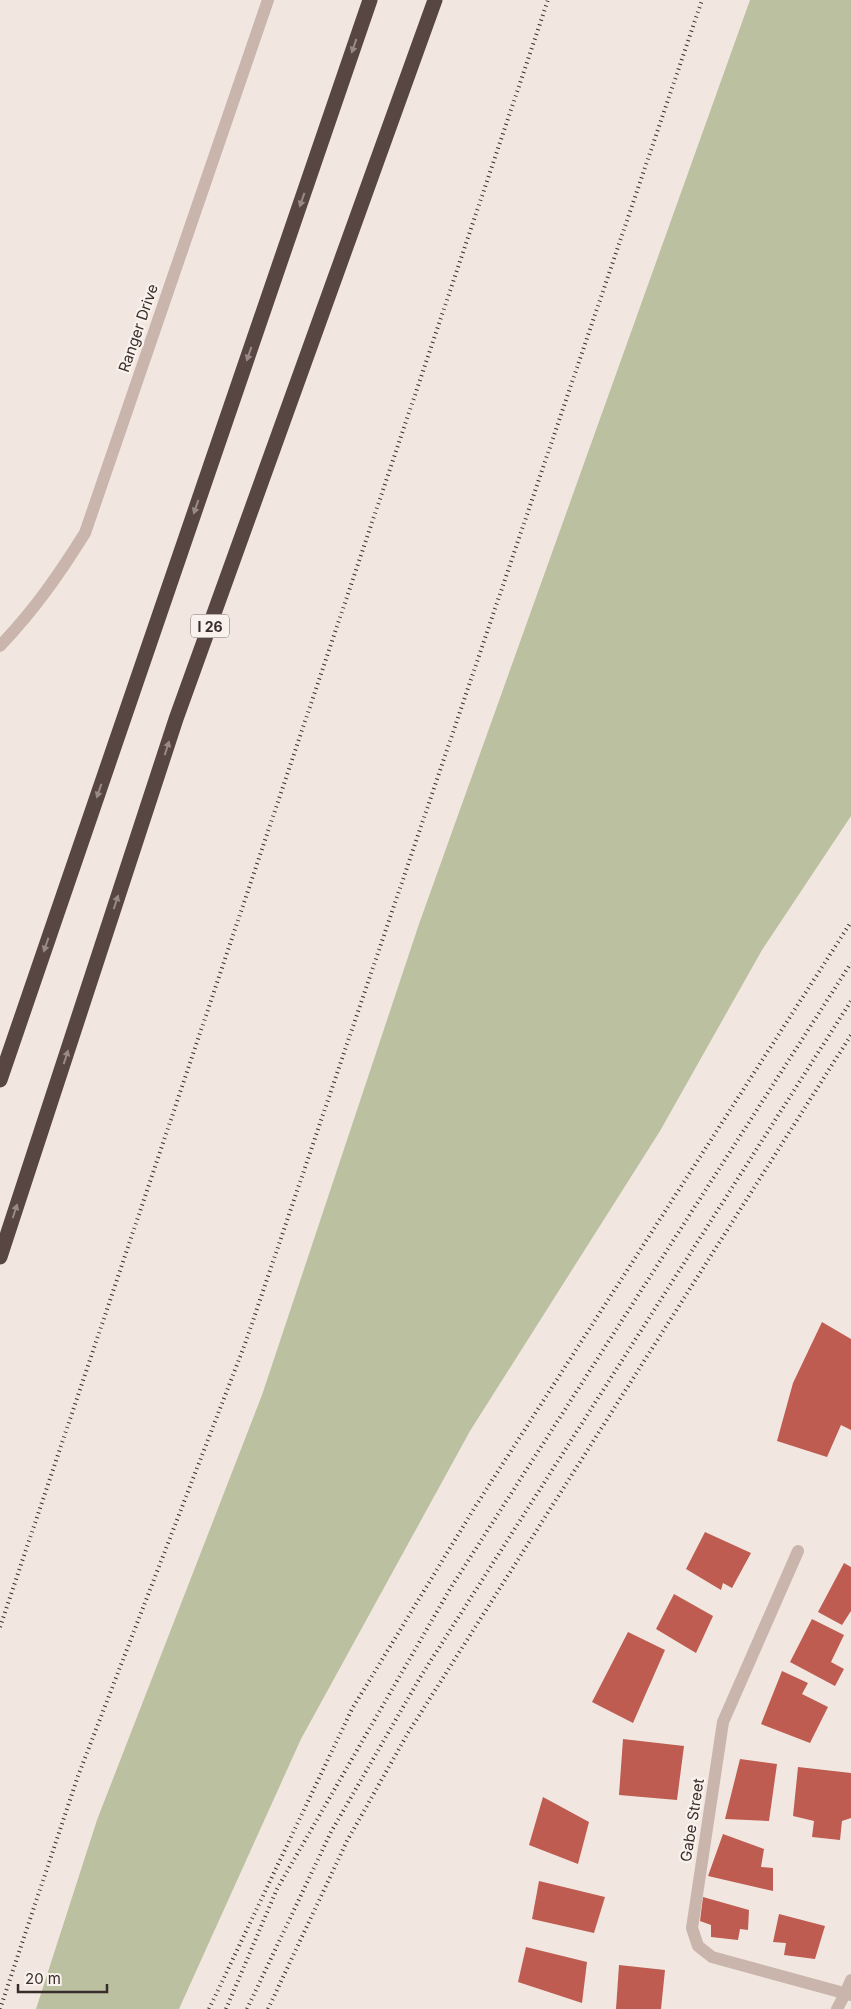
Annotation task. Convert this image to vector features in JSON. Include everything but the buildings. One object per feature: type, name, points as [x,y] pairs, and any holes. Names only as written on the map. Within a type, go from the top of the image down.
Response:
[{"type":"highway","points":[[0,1080],[370,0]]},
{"type":"highway","name":"I 26","points":[[0,1257],[176,719],[435,0]]},
{"type":"street","name":"Ranger Drive","points":[[0,646],[27,617],[54,582],[85,532],[268,0]]},
{"type":"street","name":"Gabe Street","points":[[798,1551],[723,1722],[692,1928],[698,1946],[712,1957],[848,1994]]},
{"type":"street","points":[[836,2009],[848,1994],[851,1980]]},
{"type":"green space","points":[[750,0],[851,0],[851,816],[762,950],[660,1131],[470,1431],[301,1739],[179,2009],[36,2009],[97,1820],[262,1395],[419,924]]},
{"type":"railway","points":[[0,1627],[548,0]]},
{"type":"railway","points":[[0,2009],[78,1776],[245,1344],[702,0]]},
{"type":"railway","points":[[209,2009],[352,1709],[475,1507],[851,922]]},
{"type":"railway","points":[[226,2009],[277,1889],[450,1589],[851,963]]},
{"type":"railway","points":[[247,2009],[331,1832],[421,1676],[851,1001]]},
{"type":"railway","points":[[268,2009],[347,1841],[408,1733],[851,1035]]}]
